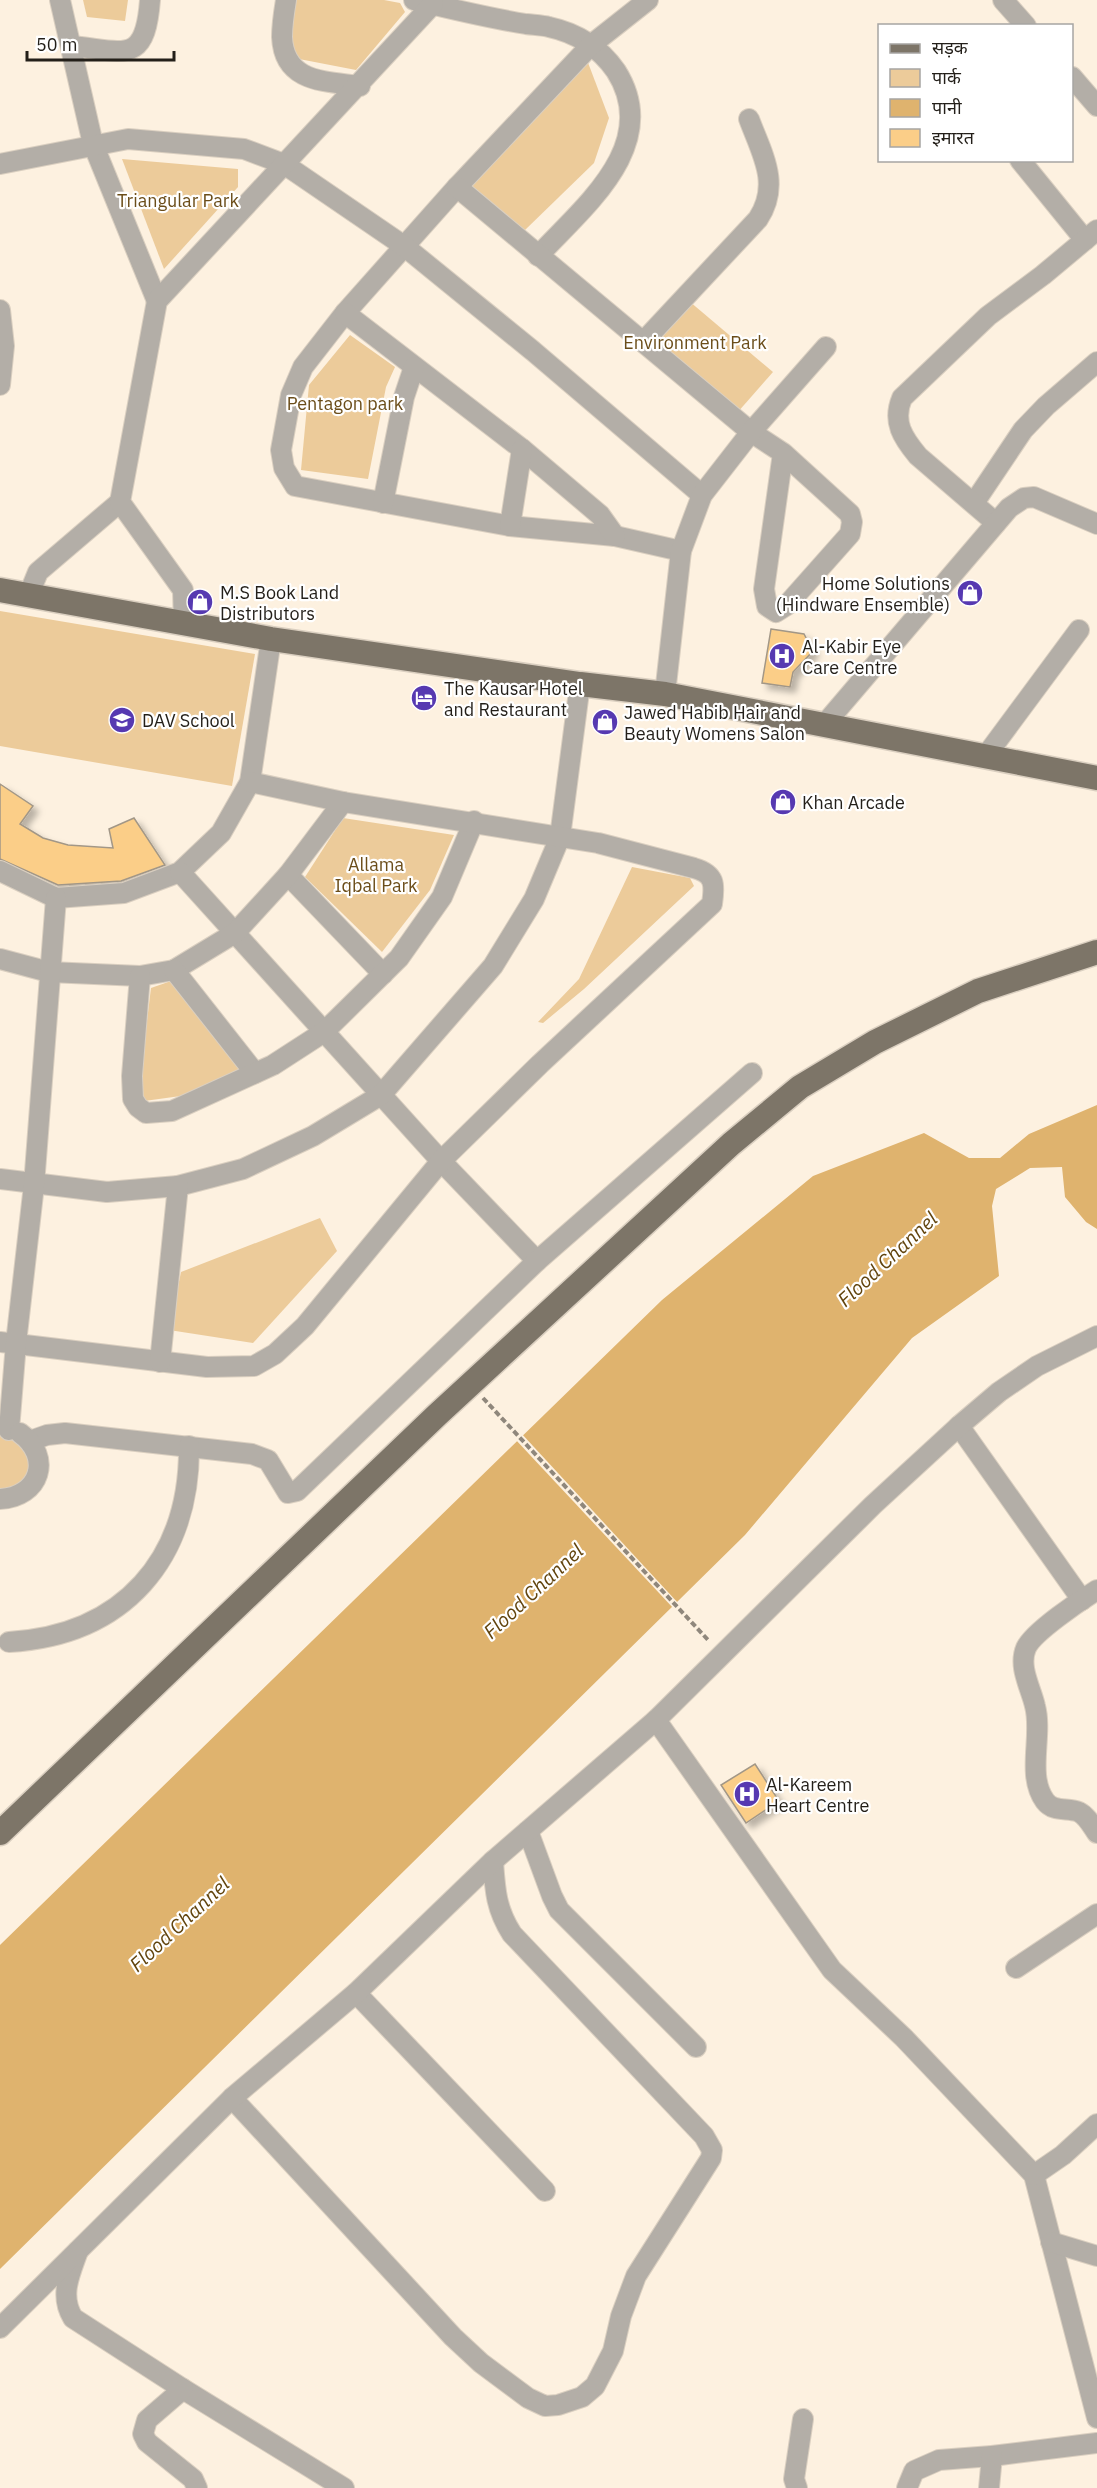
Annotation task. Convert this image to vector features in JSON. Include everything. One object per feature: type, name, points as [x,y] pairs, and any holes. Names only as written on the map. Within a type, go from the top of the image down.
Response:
[{"type":"main road","points":[[0,590],[271,639],[580,684],[665,694],[1097,778]]},
{"type":"main road","points":[[0,1833],[437,1415],[731,1144],[800,1087],[875,1042],[978,991],[1097,952]]},
{"type":"street","points":[[60,0],[93,144],[157,301]]},
{"type":"street","points":[[71,46],[121,51],[140,44],[145,33],[150,0]]},
{"type":"street","points":[[286,0],[282,39],[295,70],[312,79],[360,86]]},
{"type":"street","points":[[648,0],[591,45],[457,187],[345,313],[303,367],[291,395],[280,450],[281,461],[295,486],[510,525],[615,536],[681,551]]},
{"type":"street","points":[[1003,0],[1024,24]]},
{"type":"street","points":[[28,594],[38,572],[120,502],[157,301],[360,86],[424,2],[526,24],[549,26],[573,35],[591,45],[606,58],[620,78],[631,112],[630,134],[611,176],[538,256]]},
{"type":"street","points":[[1073,79],[1097,106]]},
{"type":"street","points":[[643,342],[758,219],[767,206],[770,180],[749,118]]},
{"type":"street","points":[[0,164],[93,144],[128,139],[244,149],[284,164],[404,246],[533,351],[702,495]]},
{"type":"street","points":[[996,523],[918,456],[901,432],[897,419],[902,398],[988,316],[1091,235],[1022,162]]},
{"type":"street","points":[[457,187],[751,432],[783,453],[843,505],[850,514],[852,522],[850,534],[787,605],[776,612],[768,608],[764,598],[783,453]]},
{"type":"street","points":[[0,310],[4,346],[0,385]]},
{"type":"street","points":[[345,313],[522,449],[600,516],[615,536]]},
{"type":"street","points":[[665,694],[681,551],[702,495],[751,432],[826,347]]},
{"type":"street","points":[[974,503],[1023,430],[1046,406],[1097,362]]},
{"type":"street","points":[[383,502],[404,397],[414,367]]},
{"type":"street","points":[[510,525],[522,449]]},
{"type":"street","points":[[824,725],[996,523],[1017,502],[1024,498],[1035,497],[1097,524]]},
{"type":"street","points":[[120,502],[183,590],[184,625]]},
{"type":"street","points":[[985,757],[1079,630]]},
{"type":"street","points":[[0,871],[56,898],[124,892],[180,872],[221,833],[250,782],[271,639]]},
{"type":"street","points":[[0,1179],[33,1185],[107,1192],[178,1186],[243,1169],[314,1136],[381,1095],[493,966],[534,899],[560,837],[580,684]]},
{"type":"street","points":[[8,1343],[207,1367],[254,1366],[275,1354],[304,1326],[441,1161],[540,1064],[711,904],[713,883],[704,871],[598,843],[474,821],[343,802],[250,782]]},
{"type":"street","points":[[0,959],[49,972],[140,976],[174,970],[235,933],[288,875],[343,802]]},
{"type":"street","points":[[140,976],[132,1076],[133,1099],[138,1107],[147,1113],[172,1111],[273,1065],[324,1032],[399,958],[442,897],[474,821]]},
{"type":"street","points":[[180,872],[441,1161],[537,1261]]},
{"type":"street","points":[[288,875],[383,974]]},
{"type":"street","points":[[0,1499],[12,1499],[23,1494],[38,1475],[37,1451],[30,1441],[20,1433],[4,1430],[8,1343],[33,1185],[56,898]]},
{"type":"street","points":[[174,970],[255,1073]]},
{"type":"street","points":[[30,1441],[47,1435],[65,1433],[262,1456],[272,1464],[288,1493],[297,1491],[537,1261],[752,1073]]},
{"type":"street","points":[[160,1362],[178,1186]]},
{"type":"street","points":[[0,2328],[79,2247],[232,2098],[356,1993],[493,1861],[656,1720],[873,1505],[959,1426],[999,1392],[1037,1366],[1097,1336]]},
{"type":"street","points":[[959,1426],[1090,1595],[1030,1642],[1026,1649],[1024,1666],[1037,1713],[1036,1765],[1041,1795],[1047,1804],[1057,1809],[1083,1815],[1097,1833]]},
{"type":"street","points":[[9,1642],[44,1638],[78,1629],[118,1606],[149,1576],[162,1558],[180,1520],[189,1478],[189,1446]]},
{"type":"street","points":[[656,1720],[832,1970],[904,2038],[1034,2175],[1051,2242],[1090,2371],[1097,2418]]},
{"type":"street","points":[[528,1831],[559,1910],[696,2047]]},
{"type":"street","points":[[232,2098],[453,2337],[481,2363],[528,2398],[545,2406],[558,2405],[582,2397],[595,2386],[613,2351],[621,2316],[636,2276],[693,2189],[711,2158],[712,2150],[704,2136],[512,1934],[501,1917],[493,1861]]},
{"type":"street","points":[[1016,1968],[1097,1914]]},
{"type":"street","points":[[356,1993],[545,2191]]},
{"type":"street","points":[[1034,2175],[1063,2155],[1097,2124]]},
{"type":"street","points":[[1051,2242],[1097,2256]]},
{"type":"street","points":[[79,2247],[66,2287],[67,2304],[73,2318],[344,2488]]},
{"type":"street","points":[[183,2389],[147,2420],[143,2434],[147,2442],[193,2479],[197,2488]]},
{"type":"street","points":[[797,2488],[794,2479],[803,2419]]},
{"type":"street","points":[[907,2488],[914,2471],[925,2464],[939,2460],[1097,2443]]},
{"type":"street","points":[[988,2488],[992,2456]]},
{"type":"path","points":[[489,1404],[694,1624]]},
{"type":"green space","points":[[83,0],[128,0],[125,21],[87,17]]},
{"type":"green space","points":[[292,0],[384,0],[400,3],[405,12],[356,70],[299,59],[288,43]]},
{"type":"green space","points":[[587,60],[609,118],[594,163],[524,231],[469,187]]},
{"type":"green space","name":"Triangular Park","points":[[122,159],[238,169],[238,187],[164,269]]},
{"type":"green space","name":"Environment Park","points":[[689,301],[773,372],[737,413],[650,341]]},
{"type":"green space","name":"Pentagon park","points":[[350,335],[395,367],[386,387],[368,479],[301,470],[309,385]]},
{"type":"green space","points":[[0,611],[255,654],[232,786],[0,746]]},
{"type":"green space","name":"Allama Iqbal Park","points":[[343,818],[454,835],[430,890],[382,952],[305,877]]},
{"type":"green space","points":[[632,867],[690,878],[694,886],[584,989],[543,1023],[538,1022],[579,979]]},
{"type":"green space","points":[[171,981],[241,1070],[188,1095],[137,1102],[151,988]]},
{"type":"green space","points":[[320,1218],[337,1251],[253,1343],[169,1330],[181,1272]]},
{"type":"green space","points":[[0,1435],[12,1436],[32,1457],[25,1484],[0,1493]]},
{"type":"water","name":"Flood Channel","points":[[1097,1105],[1097,1229],[1086,1222],[1065,1197],[1062,1167],[1030,1168],[996,1189],[992,1206],[999,1276],[912,1338],[745,1535],[0,2269],[0,1945],[662,1300],[813,1176],[924,1133],[969,1158],[1000,1158],[1029,1134]]},
{"type":"pier","points":[[521,1433],[679,1604],[674,1609],[515,1439]]},
{"type":"building","points":[[771,629],[804,634],[813,651],[793,672],[790,687],[762,683]]},
{"type":"building","points":[[0,784],[33,806],[20,824],[43,838],[68,845],[113,848],[109,829],[134,818],[165,865],[121,881],[58,885],[0,859]]},
{"type":"building","points":[[755,1764],[779,1801],[746,1823],[721,1785]]},
{"type":"place","name":"Home Solutions (Hindware Ensemble)","points":[[970,593]]},
{"type":"place","name":"M.S Book Land Distributors","points":[[200,602]]},
{"type":"place","name":"Al-Kabir Eye Care Centre","points":[[782,656]]},
{"type":"place","name":"The Kausar Hotel and Restaurant","points":[[424,698]]},
{"type":"place","name":"DAV School","points":[[122,720]]},
{"type":"place","name":"Jawed Habib Hair and Beauty Womens Salon","points":[[605,722]]},
{"type":"place","name":"Khan Arcade","points":[[783,802]]},
{"type":"place","name":"Al-Kareem Heart Centre","points":[[747,1794]]}]
